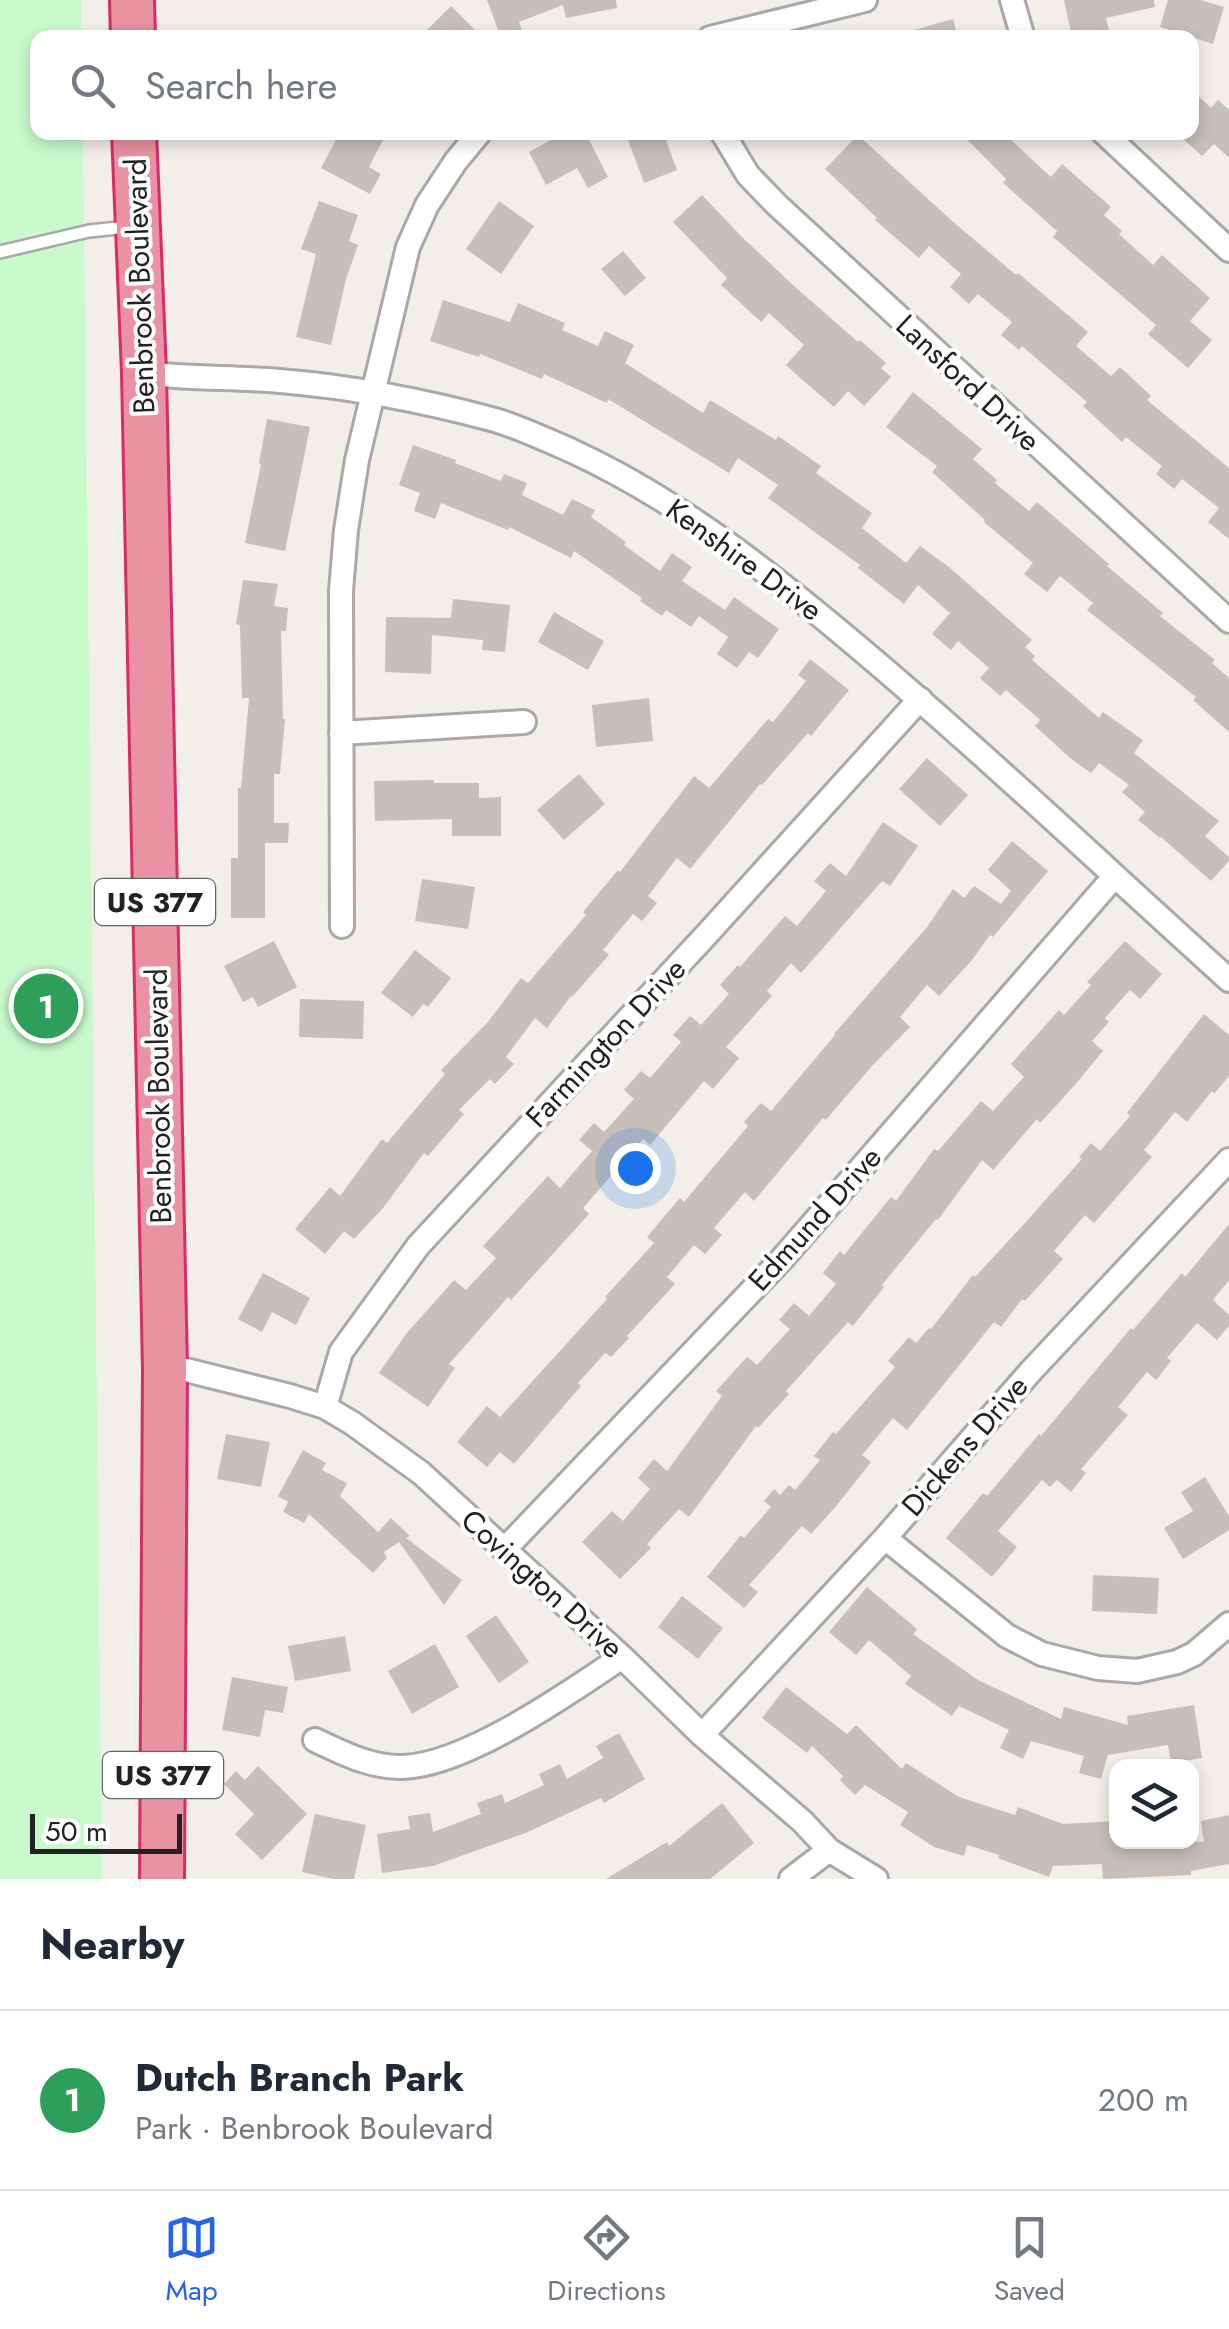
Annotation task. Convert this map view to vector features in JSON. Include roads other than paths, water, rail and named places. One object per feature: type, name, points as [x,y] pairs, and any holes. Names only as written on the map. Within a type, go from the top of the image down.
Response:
[{"type":"highway","points":[[132,0],[133,30]]},
{"type":"highway","name":"Benbrook Boulevard","points":[[134,140],[144,373],[165,1368],[162,1879]]},
{"type":"street","points":[[742,30],[864,0]]},
{"type":"street","points":[[1012,0],[1021,30]]},
{"type":"street","points":[[342,926],[342,591],[356,460],[408,247],[428,205],[473,140]]},
{"type":"street","name":"Lansford Drive","points":[[727,140],[748,175],[777,205],[1229,621]]},
{"type":"street","points":[[1112,140],[1229,250]]},
{"type":"street","name":"Kenshire Drive","points":[[144,373],[280,381],[374,392],[531,432],[646,489],[774,576],[920,699],[1229,980]]},
{"type":"street","name":"Farmington Drive","points":[[324,1407],[341,1352],[418,1246],[920,699]]},
{"type":"street","points":[[341,733],[524,722]]},
{"type":"street","name":"Edmund Drive","points":[[504,1550],[782,1259],[1114,876]]},
{"type":"street","name":"Dickens Drive","points":[[702,1734],[884,1538],[1030,1371],[1229,1160]]},
{"type":"street","name":"Covington Drive","points":[[165,1368],[290,1396],[324,1407],[352,1423],[421,1473],[829,1850],[876,1879]]},
{"type":"street","points":[[884,1538],[1007,1636],[1042,1654],[1098,1668],[1137,1670],[1176,1662],[1194,1654],[1229,1624]]},
{"type":"street","points":[[315,1740],[351,1758],[376,1764],[420,1765],[495,1736],[622,1658]]},
{"type":"street","points":[[791,1879],[829,1850]]},
{"type":"lane","points":[[0,252],[89,231],[138,226]]},
{"type":"place","name":"Dutch Branch Park","points":[[46,1006]]}]
